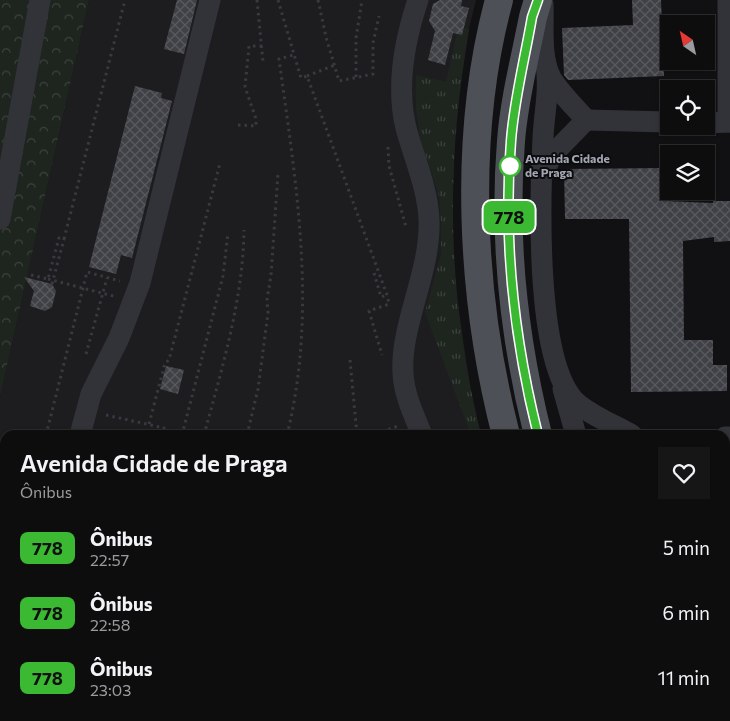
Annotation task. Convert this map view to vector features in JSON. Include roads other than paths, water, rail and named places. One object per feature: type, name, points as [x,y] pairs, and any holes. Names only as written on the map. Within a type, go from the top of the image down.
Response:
[{"type":"main road","points":[[499,0],[490,33],[478,124],[476,161],[478,251],[483,302],[505,430]]},
{"type":"main road","points":[[537,430],[521,350],[511,275],[508,187],[511,138],[532,17],[538,0]]},
{"type":"street","points":[[0,220],[40,0]]},
{"type":"street","points":[[81,430],[91,394],[119,338],[140,282],[210,0]]},
{"type":"street","points":[[418,0],[410,26],[402,101],[406,126],[427,202],[429,235],[421,281],[404,350],[403,373],[409,402],[420,430]]},
{"type":"street","points":[[543,0],[544,54],[548,92],[540,209],[544,281],[549,328],[575,430]]},
{"type":"street","points":[[715,123],[729,122],[728,0]]},
{"type":"street","points":[[546,66],[554,83],[586,120]]},
{"type":"street","points":[[542,179],[552,155],[586,120],[660,122]]},
{"type":"street","points":[[562,383],[574,400],[624,430]]},
{"type":"place","name":"Avenida Cidade de Praga","points":[[510,166]]}]
